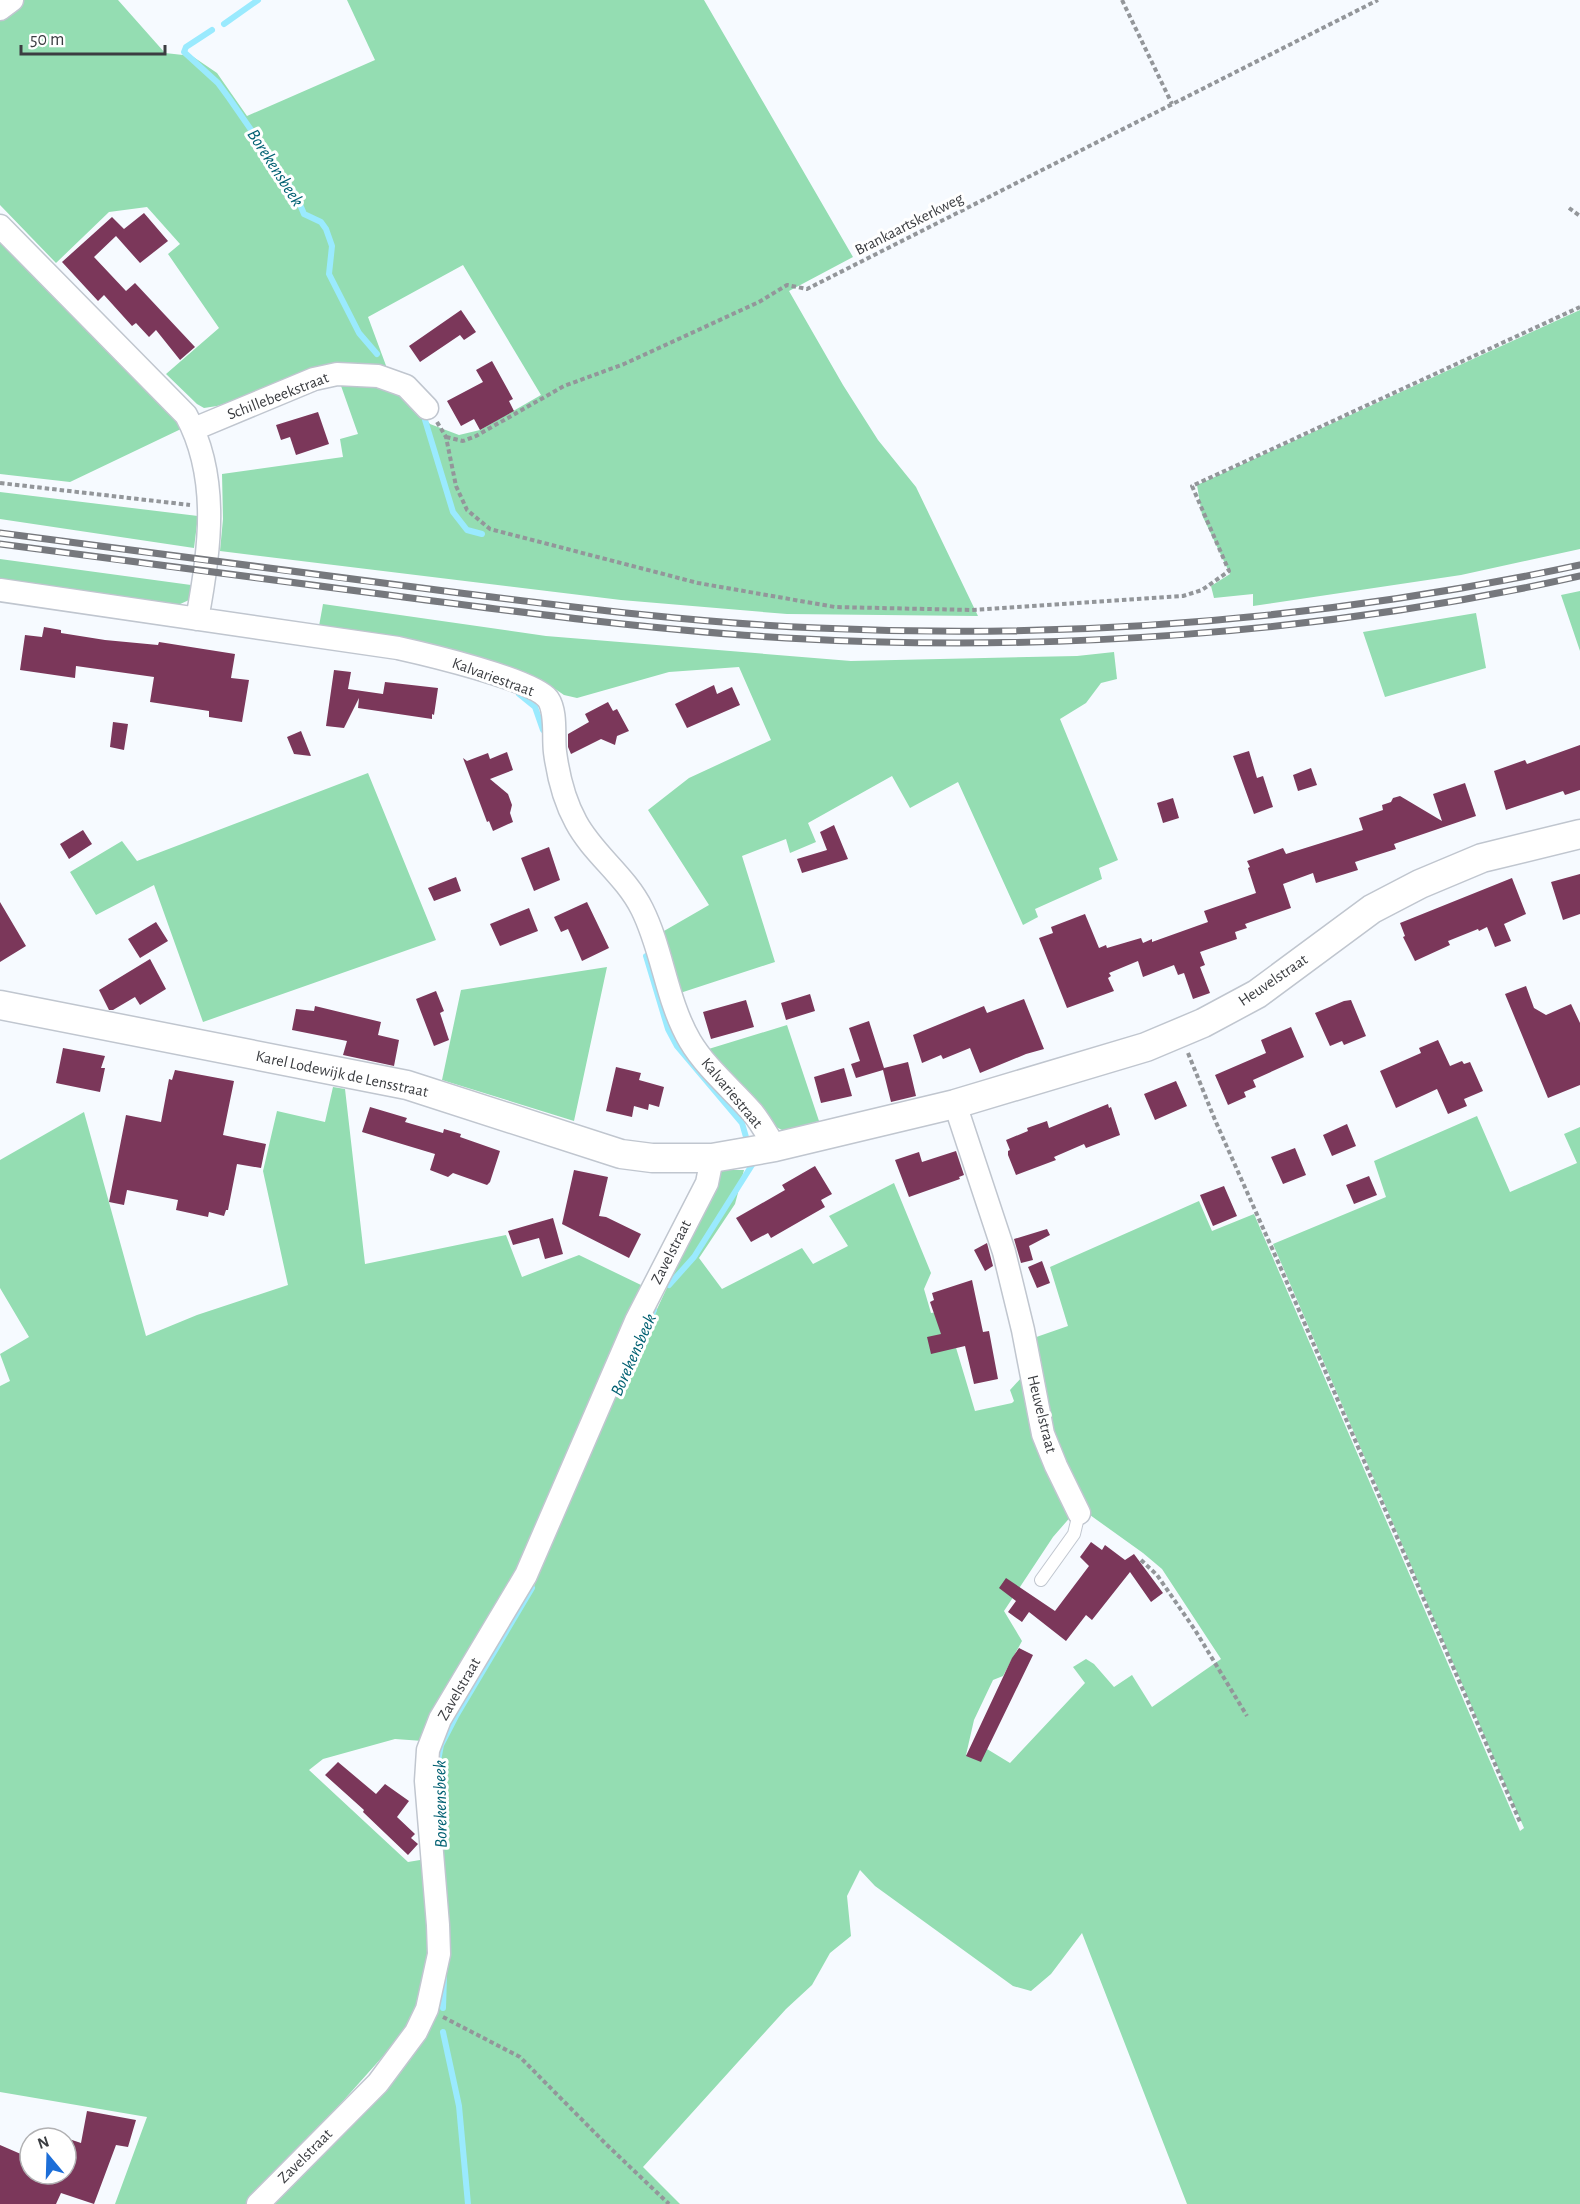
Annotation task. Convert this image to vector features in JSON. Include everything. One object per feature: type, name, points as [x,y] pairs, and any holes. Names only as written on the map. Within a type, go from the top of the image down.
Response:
[{"type":"street","points":[[0,9],[12,0]]},
{"type":"street","points":[[0,226],[186,415],[194,429],[207,474],[209,507],[208,540],[197,619]]},
{"type":"street","name":"Schillebeekstraat","points":[[194,429],[314,379],[337,374],[378,376],[406,386],[428,408]]},
{"type":"street","name":"Kalvariestraat","points":[[0,590],[398,648],[452,660],[521,684],[547,697],[552,709],[555,754],[576,822],[585,836],[615,869],[642,909],[676,1012],[690,1042],[705,1063],[755,1116],[763,1150]]},
{"type":"street","name":"Heuvelstraat","points":[[763,1150],[955,1104],[1146,1047],[1180,1033],[1257,994],[1372,909],[1420,884],[1482,858],[1580,834]]},
{"type":"street","name":"Karel Lodewijk de Lensstraat","points":[[0,1005],[407,1085],[621,1154],[652,1158],[712,1158],[763,1150]]},
{"type":"street","name":"Heuvelstraat","points":[[955,1104],[1004,1252],[1023,1330],[1043,1434],[1079,1513]]},
{"type":"street","name":"Zavelstraat","points":[[258,2204],[378,2083],[416,2032],[426,2009],[439,1954],[426,1781],[428,1750],[440,1719],[526,1575],[636,1321],[706,1183],[712,1158]]},
{"type":"lane","points":[[1041,1580],[1074,1534],[1079,1513]]},
{"type":"path","points":[[1122,0],[1172,104]]},
{"type":"path","name":"Brankaartskerkweg","points":[[446,437],[463,441],[476,436],[564,386],[624,364],[749,307],[786,285],[807,289],[1378,0]]},
{"type":"path","points":[[1569,208],[1580,216]]},
{"type":"path","points":[[428,408],[446,437],[456,486],[467,510],[490,529],[698,583],[835,607],[972,610],[1184,596],[1202,590],[1229,571],[1192,486],[1580,307]]},
{"type":"path","points":[[0,483],[209,507]]},
{"type":"path","points":[[1180,1033],[1215,1120],[1520,1822]]},
{"type":"path","points":[[1141,1560],[1157,1575],[1195,1630],[1247,1716]]},
{"type":"path","points":[[426,2009],[520,2057],[669,2204]]},
{"type":"green space","points":[[20,0],[118,0],[165,53],[192,56],[217,73],[247,116],[375,60],[347,0],[704,0],[853,257],[789,291],[843,385],[878,440],[916,487],[978,616],[787,614],[621,600],[220,551],[223,519],[222,474],[343,457],[340,439],[358,434],[340,383],[360,383],[396,391],[415,405],[430,424],[459,435],[480,430],[541,395],[463,265],[368,317],[388,371],[251,395],[217,406],[204,408],[197,404],[166,374],[219,328],[168,254],[180,244],[147,207],[109,212],[56,263],[0,205],[0,16]]},
{"type":"green space","points":[[0,243],[170,413],[181,429],[70,482],[0,474]]},
{"type":"green space","points":[[1580,310],[1580,549],[1461,575],[1253,606],[1253,594],[1214,598],[1211,586],[1230,574],[1202,515],[1197,485]]},
{"type":"green space","points":[[0,492],[198,516],[194,548],[0,519]]},
{"type":"green space","points":[[0,559],[191,585],[189,600],[178,605],[0,579]]},
{"type":"green space","points":[[1580,591],[1580,651],[1561,595]]},
{"type":"green space","points":[[323,604],[546,636],[851,661],[1077,656],[1114,652],[1117,679],[1101,683],[1086,703],[1060,719],[1118,860],[1099,868],[1102,879],[1035,909],[1038,917],[1023,925],[958,782],[910,808],[892,776],[808,823],[816,842],[790,853],[786,839],[742,856],[775,962],[674,995],[657,935],[709,905],[648,810],[689,778],[771,740],[739,667],[669,672],[577,698],[564,695],[542,680],[510,669],[319,626]]},
{"type":"green space","points":[[1476,613],[1486,668],[1385,697],[1363,632]]},
{"type":"green space","points":[[368,773],[436,940],[203,1022],[154,885],[96,915],[70,872],[122,841],[137,861]]},
{"type":"green space","points":[[607,967],[574,1121],[442,1080],[461,990]]},
{"type":"green space","points":[[787,1025],[819,1121],[784,1131],[774,1126],[702,1051]]},
{"type":"green space","points":[[333,1087],[345,1089],[365,1264],[506,1235],[522,1277],[579,1255],[641,1285],[517,1570],[423,1741],[395,1739],[323,1759],[309,1770],[408,1862],[426,1859],[429,1958],[418,2000],[401,2036],[251,2204],[115,2204],[147,2117],[0,2092],[0,1386],[10,1381],[0,1354],[29,1337],[0,1288],[0,1160],[84,1112],[146,1336],[197,1315],[288,1285],[263,1171],[277,1111],[325,1122]]},
{"type":"green space","points":[[1477,1116],[1510,1192],[1577,1163],[1564,1134],[1580,1127],[1580,2204],[1187,2204],[1082,1933],[1051,1974],[1031,1991],[1013,1986],[875,1886],[860,1870],[847,1896],[851,1936],[830,1953],[812,1985],[786,2009],[643,2167],[680,2204],[269,2204],[423,2039],[437,1787],[443,1742],[455,1714],[534,1586],[578,1478],[722,1170],[744,1170],[735,1204],[699,1258],[722,1289],[802,1248],[813,1264],[848,1246],[829,1216],[894,1183],[931,1273],[924,1289],[931,1313],[945,1311],[975,1411],[1014,1401],[1010,1390],[1022,1377],[1022,1342],[1068,1326],[1050,1267],[1199,1201],[1212,1231],[1254,1214],[1520,1831],[1524,1828],[1273,1244],[1386,1197],[1374,1161]],"holes":[[[1073,1514],[1090,1515],[1162,1569],[1221,1659],[1152,1707],[1132,1675],[1114,1687],[1094,1664],[1086,1659],[1073,1667],[1085,1683],[1010,1763],[987,1749],[966,1755],[974,1720],[993,1680],[1003,1676],[1022,1641],[1004,1611],[1053,1537]]]},
{"type":"building","points":[[144,213],[168,241],[140,263],[116,236],[94,257],[126,291],[135,283],[195,347],[180,360],[156,330],[149,337],[136,323],[132,326],[104,295],[98,301],[62,262],[112,217],[124,229]]},
{"type":"building","points":[[461,310],[476,332],[464,340],[460,335],[420,362],[409,346]]},
{"type":"building","points":[[492,361],[513,399],[509,401],[514,411],[480,430],[474,419],[461,426],[447,401],[483,382],[476,370]]},
{"type":"building","points":[[318,412],[329,444],[296,455],[290,437],[281,440],[276,425]]},
{"type":"building","points":[[44,627],[61,630],[61,633],[105,640],[158,645],[159,642],[235,654],[231,678],[249,680],[242,722],[209,717],[209,711],[150,702],[154,677],[76,666],[75,678],[20,670],[25,635],[42,637]]},
{"type":"building","points":[[334,670],[351,672],[348,689],[383,694],[385,682],[438,688],[434,715],[432,714],[432,719],[358,708],[359,698],[344,728],[326,726]]},
{"type":"building","points":[[714,685],[717,694],[732,687],[740,705],[687,728],[675,704]]},
{"type":"building","points":[[608,702],[613,711],[617,709],[629,731],[617,736],[615,745],[601,739],[571,754],[568,747],[568,734],[589,722],[585,714]]},
{"type":"building","points":[[113,722],[128,724],[124,750],[110,747]]},
{"type":"building","points":[[301,731],[311,756],[294,754],[287,737]]},
{"type":"building","points":[[1580,745],[1580,790],[1565,795],[1563,791],[1506,810],[1494,771],[1525,760],[1527,764]]},
{"type":"building","points":[[1249,751],[1257,778],[1263,776],[1273,807],[1254,814],[1233,756]]},
{"type":"building","points":[[507,752],[513,770],[490,779],[508,794],[512,805],[510,813],[513,822],[493,831],[489,821],[487,822],[463,758],[467,761],[488,753],[490,759]]},
{"type":"building","points":[[1311,768],[1317,785],[1298,791],[1293,775]]},
{"type":"building","points":[[1465,783],[1476,816],[1394,844],[1396,849],[1355,862],[1358,870],[1316,883],[1313,873],[1283,884],[1291,908],[1245,924],[1247,928],[1235,932],[1237,939],[1200,952],[1205,965],[1200,967],[1210,993],[1193,999],[1184,973],[1178,975],[1174,965],[1143,977],[1138,961],[1109,973],[1111,976],[1108,978],[1114,991],[1067,1008],[1039,938],[1053,933],[1051,927],[1085,914],[1099,948],[1106,945],[1107,948],[1141,938],[1143,943],[1152,939],[1152,942],[1208,922],[1204,911],[1256,893],[1247,861],[1283,848],[1286,854],[1363,830],[1359,818],[1383,810],[1382,805],[1400,796],[1442,821],[1433,794]]},
{"type":"building","points":[[1173,798],[1179,818],[1163,823],[1157,803]]},
{"type":"building","points":[[834,825],[848,859],[802,873],[797,859],[827,850],[820,832]]},
{"type":"building","points":[[83,830],[92,844],[69,859],[60,844]]},
{"type":"building","points":[[549,847],[560,880],[534,891],[521,858]]},
{"type":"building","points":[[1580,874],[1580,914],[1563,920],[1551,882]]},
{"type":"building","points":[[456,877],[461,891],[434,901],[428,888]]},
{"type":"building","points":[[1512,878],[1526,914],[1504,924],[1511,941],[1495,947],[1487,927],[1448,941],[1450,945],[1415,961],[1403,937],[1405,936],[1400,923]]},
{"type":"building","points":[[0,902],[26,946],[0,962]]},
{"type":"building","points":[[587,902],[609,948],[582,961],[568,929],[561,932],[554,917]]},
{"type":"building","points":[[529,908],[538,931],[500,946],[490,924]]},
{"type":"building","points":[[156,922],[168,941],[140,958],[128,939]]},
{"type":"building","points":[[150,959],[166,989],[140,1005],[135,997],[109,1010],[99,990]]},
{"type":"building","points":[[1526,986],[1534,1008],[1546,1015],[1571,1004],[1580,1023],[1580,1085],[1548,1098],[1505,994]]},
{"type":"building","points":[[436,991],[444,1011],[440,1013],[449,1040],[434,1046],[416,999]]},
{"type":"building","points":[[810,994],[815,1011],[786,1020],[781,1003]]},
{"type":"building","points":[[1024,999],[1044,1049],[980,1073],[970,1048],[943,1059],[941,1055],[922,1063],[913,1035],[984,1006],[987,1013]]},
{"type":"building","points":[[746,1000],[754,1027],[711,1039],[703,1012]]},
{"type":"building","points":[[1351,1000],[1366,1036],[1344,1045],[1342,1041],[1330,1046],[1315,1013]]},
{"type":"building","points":[[315,1006],[381,1022],[378,1035],[399,1040],[394,1066],[343,1055],[347,1041],[292,1030],[296,1009],[314,1011]]},
{"type":"building","points":[[869,1021],[884,1068],[908,1062],[916,1096],[891,1102],[883,1070],[856,1078],[851,1064],[860,1061],[849,1028]]},
{"type":"building","points":[[1291,1027],[1304,1057],[1253,1080],[1256,1087],[1244,1092],[1246,1097],[1228,1105],[1215,1075],[1266,1053],[1261,1040]]},
{"type":"building","points":[[1438,1040],[1450,1066],[1462,1061],[1464,1064],[1470,1062],[1483,1091],[1464,1099],[1467,1106],[1448,1114],[1437,1089],[1396,1108],[1380,1071],[1421,1053],[1419,1048]]},
{"type":"building","points":[[63,1048],[105,1056],[101,1068],[105,1068],[100,1092],[56,1083]]},
{"type":"building","points":[[616,1067],[641,1073],[639,1080],[664,1087],[659,1107],[649,1104],[648,1110],[634,1106],[632,1117],[606,1111]]},
{"type":"building","points":[[844,1068],[852,1096],[821,1103],[814,1077]]},
{"type":"building","points":[[175,1070],[234,1081],[223,1135],[266,1144],[261,1168],[237,1164],[228,1210],[224,1216],[209,1212],[208,1217],[176,1210],[178,1200],[127,1190],[124,1205],[109,1202],[126,1115],[161,1122],[169,1079],[172,1080]]},
{"type":"building","points":[[1176,1081],[1187,1106],[1155,1120],[1144,1094]]},
{"type":"building","points":[[1108,1104],[1120,1135],[1086,1148],[1084,1144],[1054,1157],[1056,1160],[1016,1175],[1008,1155],[1010,1150],[1006,1140],[1028,1131],[1027,1128],[1047,1121],[1049,1128]]},
{"type":"building","points":[[370,1107],[407,1118],[405,1122],[443,1133],[444,1129],[461,1134],[460,1137],[500,1151],[490,1182],[487,1185],[453,1173],[448,1177],[430,1170],[435,1154],[362,1132]]},
{"type":"building","points":[[1347,1124],[1356,1146],[1332,1156],[1323,1135]]},
{"type":"building","points":[[1295,1148],[1306,1175],[1283,1184],[1271,1157]]},
{"type":"building","points":[[956,1151],[964,1175],[959,1177],[960,1179],[909,1197],[895,1160],[919,1152],[922,1162]]},
{"type":"building","points":[[815,1166],[832,1194],[821,1200],[825,1207],[771,1238],[768,1233],[751,1242],[736,1218],[785,1190],[782,1185]]},
{"type":"building","points":[[574,1170],[608,1177],[599,1216],[606,1217],[641,1234],[629,1258],[562,1224]]},
{"type":"building","points":[[1369,1176],[1377,1195],[1354,1204],[1346,1185]]},
{"type":"building","points":[[1224,1186],[1237,1216],[1213,1226],[1200,1195]]},
{"type":"building","points":[[553,1218],[563,1254],[545,1259],[539,1238],[513,1245],[508,1231]]},
{"type":"building","points":[[1047,1229],[1050,1235],[1029,1246],[1033,1260],[1021,1263],[1014,1239]]},
{"type":"building","points":[[987,1243],[993,1266],[985,1271],[974,1250]]},
{"type":"building","points":[[1042,1261],[1050,1283],[1037,1288],[1028,1267]]},
{"type":"building","points":[[972,1280],[983,1332],[989,1331],[998,1379],[974,1384],[965,1346],[931,1354],[927,1337],[941,1334],[930,1302],[934,1300],[932,1293]]},
{"type":"building","points":[[1091,1542],[1102,1550],[1105,1545],[1125,1560],[1134,1554],[1163,1593],[1151,1602],[1130,1572],[1092,1620],[1086,1615],[1066,1641],[1029,1612],[1022,1622],[1008,1612],[1016,1601],[999,1588],[1006,1578],[1055,1611],[1089,1566],[1080,1557]]},
{"type":"building","points":[[1019,1648],[1033,1655],[981,1762],[966,1756],[1012,1658]]},
{"type":"building","points":[[338,1762],[376,1794],[385,1784],[409,1801],[397,1817],[415,1834],[411,1838],[418,1844],[408,1855],[363,1812],[364,1810],[325,1775]]},
{"type":"building","points":[[87,2111],[136,2120],[128,2147],[116,2145],[94,2204],[61,2193],[56,2204],[0,2204],[0,2145],[18,2153],[18,2186],[78,2186],[78,2142],[81,2143]]},
{"type":"waterway","name":"Borekensbeek","points":[[224,24],[258,0]]},
{"type":"waterway","name":"Borekensbeek","points":[[212,30],[186,47],[184,52],[218,83],[296,195],[304,214],[321,222],[326,229],[332,246],[329,274],[359,333],[377,354]]},
{"type":"waterway","name":"Borekensbeek","points":[[425,420],[453,512],[467,530],[482,534]]},
{"type":"waterway","name":"Borekensbeek","points":[[519,694],[535,707],[543,730]]},
{"type":"waterway","name":"Borekensbeek","points":[[646,956],[668,1029],[677,1046],[742,1123],[746,1137]]},
{"type":"waterway","name":"Borekensbeek","points":[[669,1285],[694,1257],[752,1165]]},
{"type":"waterway","name":"Borekensbeek","points":[[631,1361],[654,1310]]},
{"type":"waterway","name":"Borekensbeek","points":[[438,1761],[441,1745],[456,1716],[532,1588]]},
{"type":"waterway","name":"Borekensbeek","points":[[443,2008],[444,1977]]},
{"type":"waterway","name":"Borekensbeek","points":[[443,2032],[459,2106],[468,2204]]},
{"type":"railway","points":[[0,533],[402,586],[639,614],[773,626],[914,631],[1105,628],[1296,612],[1486,584],[1580,565]]},
{"type":"railway","points":[[0,544],[591,620],[737,635],[884,642],[984,643],[1084,640],[1285,625],[1483,596],[1580,576]]}]
